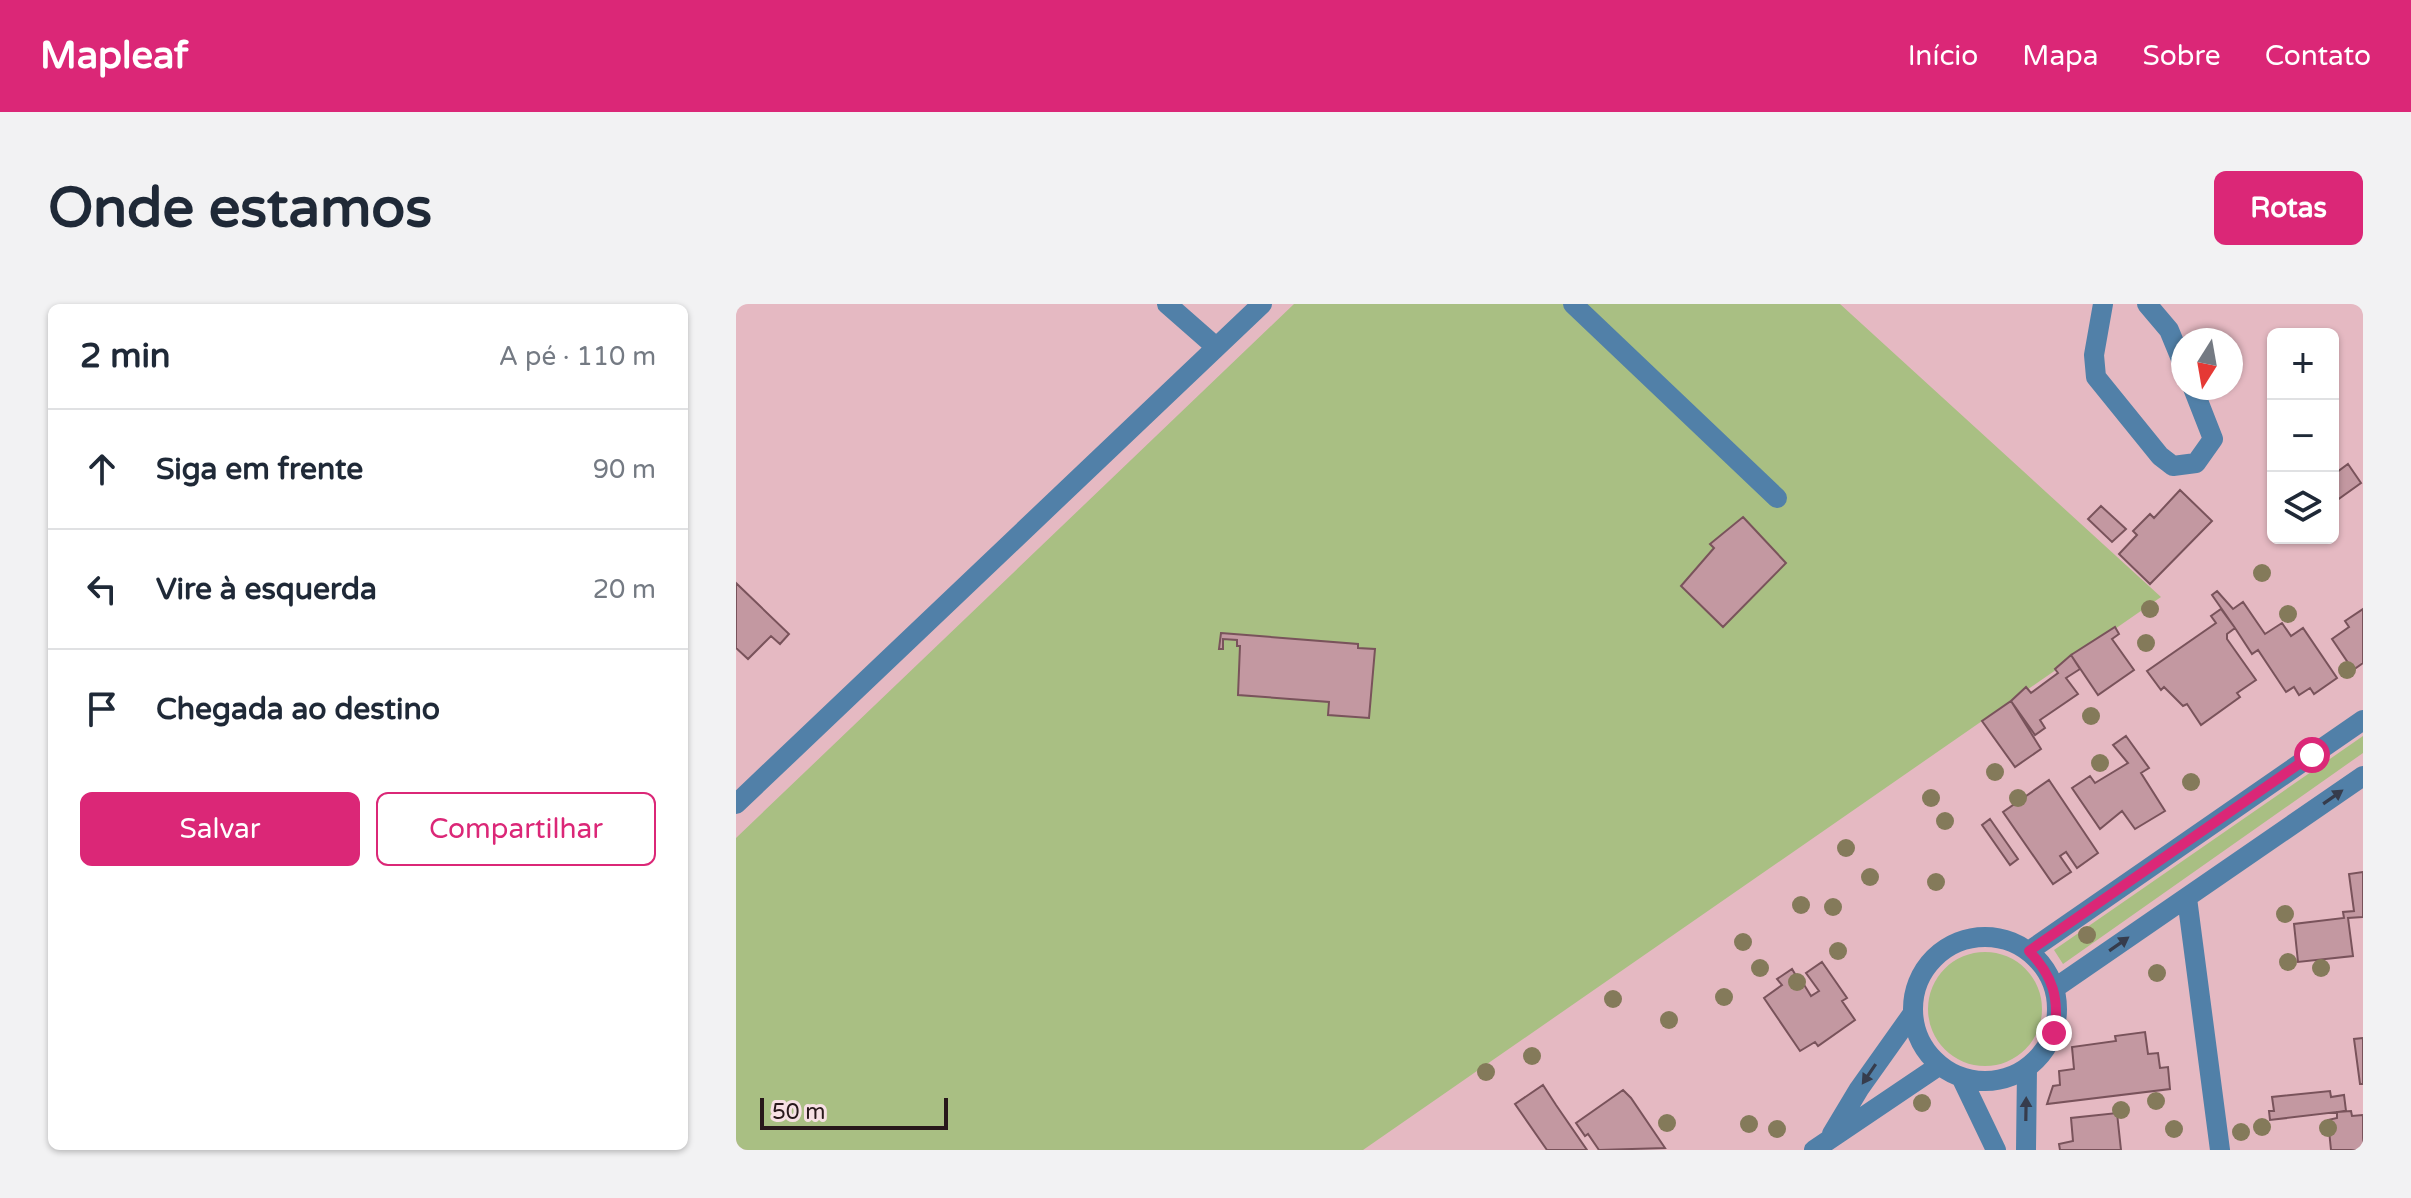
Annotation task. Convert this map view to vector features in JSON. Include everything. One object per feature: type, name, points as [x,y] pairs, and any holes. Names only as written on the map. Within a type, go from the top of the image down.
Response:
[{"type":"street","points":[[1167,304],[1216,347]]},
{"type":"street","points":[[736,804],[1262,304]]},
{"type":"street","points":[[1573,304],[1777,498]]},
{"type":"street","points":[[2103,304],[2094,355],[2096,377],[2160,456],[2173,466],[2196,463],[2213,439],[2198,400]]},
{"type":"street","points":[[2147,304],[2171,335]]},
{"type":"street","points":[[2029,951],[2363,720]]},
{"type":"street","points":[[2055,988],[2363,776]]},
{"type":"street","points":[[2187,898],[2220,1150]]},
{"type":"street","points":[[1985,936],[2008,940],[2029,951],[2045,968],[2055,988],[2058,1011],[2054,1033],[2043,1053],[2027,1068],[2006,1078],[1983,1081],[1961,1077],[1940,1065],[1921,1042],[1913,1013],[1915,990],[1925,969],[1941,951],[1961,940],[1985,936]]},
{"type":"street","points":[[1822,1144],[1913,1013]]},
{"type":"street","points":[[1822,1144],[1940,1065]]},
{"type":"street","points":[[2026,1150],[2027,1068]]},
{"type":"street","points":[[1961,1077],[1996,1150]]},
{"type":"green space","points":[[1294,304],[1840,304],[2161,597],[1363,1150],[736,1150],[736,838]]},
{"type":"green space","points":[[2363,736],[2363,753],[2063,964],[2054,950]]},
{"type":"green space","points":[[1985,952],[2017,961],[2033,977],[2042,1009],[2033,1041],[2017,1057],[1985,1066],[1953,1057],[1937,1041],[1928,1009],[1937,977],[1953,961]]},
{"type":"building","points":[[2348,464],[2361,483],[2339,499],[2339,472]]},
{"type":"building","points":[[2180,490],[2212,521],[2150,584],[2119,554],[2137,535],[2133,531],[2150,514],[2154,518]]},
{"type":"building","points":[[2101,506],[2126,529],[2112,542],[2088,519]]},
{"type":"building","points":[[1743,517],[1786,563],[1723,627],[1681,586],[1714,548],[1710,544]]},
{"type":"building","points":[[736,583],[789,634],[780,644],[771,636],[748,659],[736,648]]},
{"type":"building","points":[[2217,591],[2233,609],[2243,602],[2265,634],[2282,623],[2291,636],[2303,628],[2337,678],[2314,694],[2310,688],[2299,695],[2294,687],[2286,692],[2258,650],[2252,654],[2212,595]]},
{"type":"building","points":[[2221,609],[2235,628],[2227,634],[2227,639],[2256,680],[2237,693],[2240,697],[2201,725],[2187,704],[2183,706],[2164,687],[2161,690],[2147,671],[2216,623],[2211,616]]},
{"type":"building","points":[[2363,609],[2363,663],[2353,670],[2332,639],[2349,627],[2345,621]]},
{"type":"building","points":[[2115,627],[2119,634],[2112,639],[2134,670],[2098,695],[2071,655]]},
{"type":"building","points":[[1221,633],[1358,644],[1358,648],[1375,649],[1369,718],[1328,715],[1329,702],[1238,695],[1240,646],[1237,646],[1237,640],[1223,639],[1223,649],[1219,649]]},
{"type":"building","points":[[2071,655],[2080,669],[2066,678],[2078,694],[2040,720],[2045,728],[2035,735],[2011,701],[2026,687],[2031,693],[2058,673],[2055,669]]},
{"type":"building","points":[[2011,701],[2041,749],[2015,767],[1982,721]]},
{"type":"building","points":[[2126,736],[2149,768],[2141,773],[2165,811],[2135,829],[2122,811],[2100,829],[2072,788],[2090,776],[2095,783],[2128,763],[2113,745]]},
{"type":"building","points":[[2049,780],[2098,853],[2077,868],[2066,852],[2060,856],[2071,872],[2053,884],[2003,812]]},
{"type":"building","points":[[1990,819],[2018,859],[2010,865],[1982,825]]},
{"type":"building","points":[[2363,872],[2363,917],[2348,918],[2353,956],[2298,962],[2294,924],[2344,918],[2343,912],[2354,911],[2349,874]]},
{"type":"building","points":[[1822,962],[1847,998],[1842,1001],[1855,1020],[1818,1046],[1815,1042],[1800,1051],[1764,998],[1782,985],[1777,979],[1792,969],[1798,979],[1794,982],[1797,986],[1803,983],[1811,996],[1819,991],[1806,973]]},
{"type":"building","points":[[2145,1032],[2148,1054],[2158,1053],[2160,1068],[2168,1067],[2170,1089],[2047,1104],[2053,1086],[2060,1085],[2059,1071],[2074,1069],[2072,1047],[2116,1041],[2115,1036]]},
{"type":"building","points":[[2363,1038],[2363,1084],[2360,1084],[2354,1039]]},
{"type":"building","points":[[1543,1085],[1587,1150],[1547,1150],[1515,1104]]},
{"type":"building","points":[[1623,1090],[1665,1148],[1599,1150],[1588,1134],[1585,1136],[1576,1123]]},
{"type":"building","points":[[2330,1091],[2331,1097],[2344,1095],[2346,1111],[2270,1120],[2269,1111],[2274,1111],[2272,1097]]},
{"type":"building","points":[[2351,1111],[2352,1116],[2363,1115],[2363,1150],[2331,1150],[2328,1120],[2337,1118],[2337,1112]]},
{"type":"building","points":[[2117,1113],[2121,1150],[2060,1150],[2059,1144],[2073,1141],[2071,1118]]},
{"type":"route","points":[[2054,1033],[2058,1011],[2055,988],[2045,968],[2029,951],[2312,755]]}]
